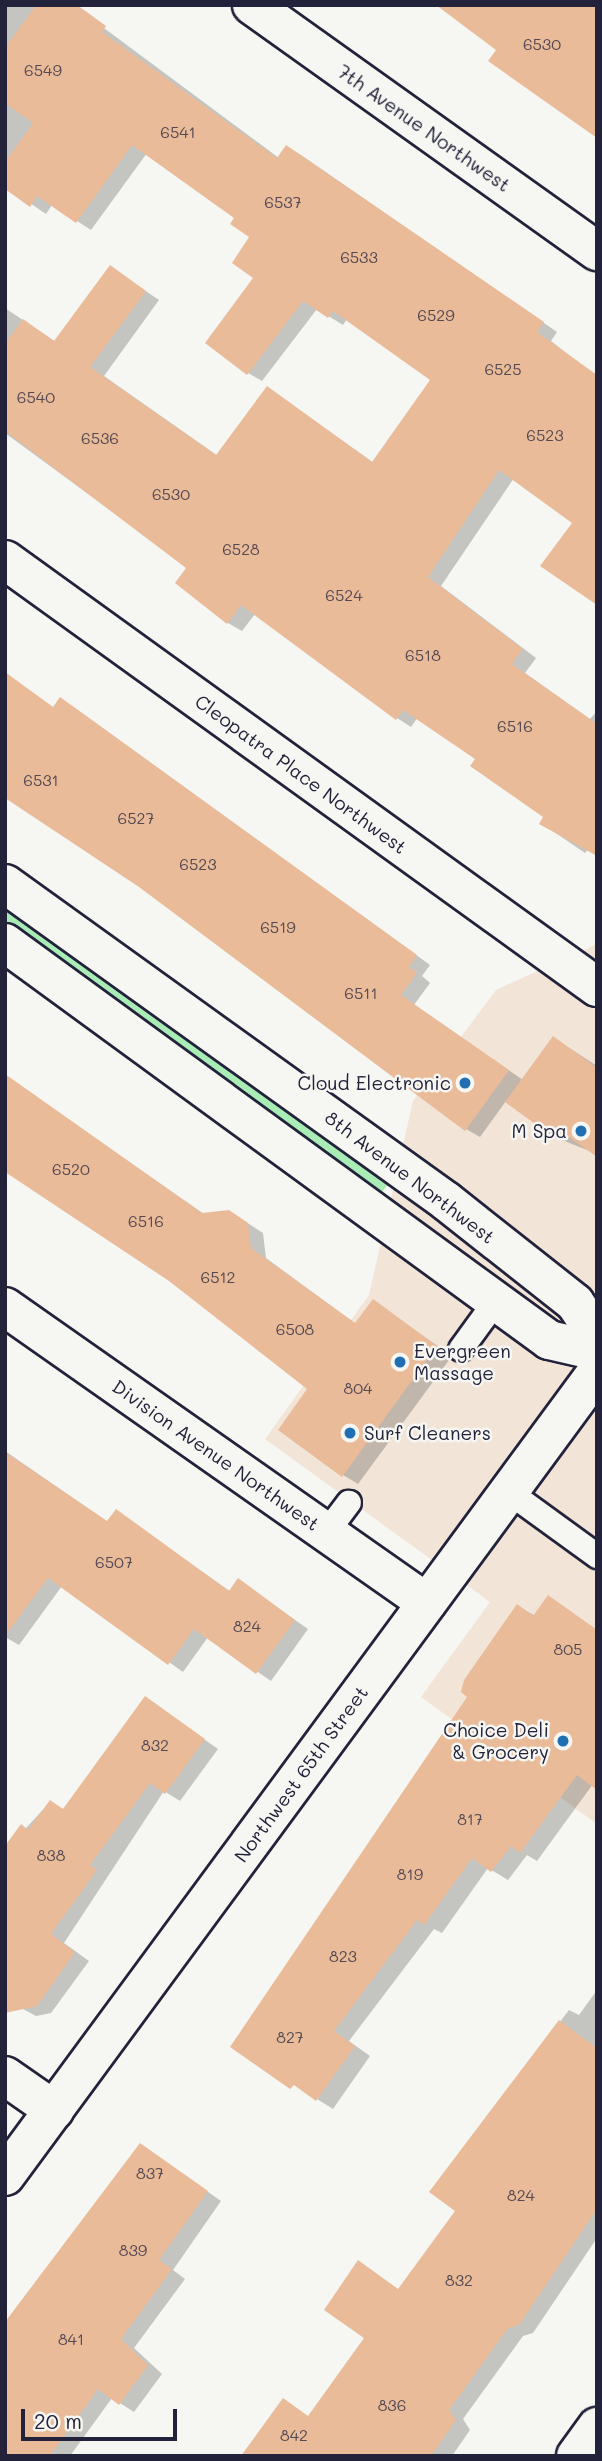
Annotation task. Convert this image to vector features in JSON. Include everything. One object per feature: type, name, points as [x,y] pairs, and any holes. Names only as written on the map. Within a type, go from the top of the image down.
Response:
[{"type":"street","name":"7th Avenue Northwest","points":[[252,5],[597,251]]},
{"type":"street","name":"Cleopatra Place Northwest","points":[[5,560],[597,987]]},
{"type":"street","name":"8th Avenue Northwest","points":[[5,884],[446,1201],[575,1303],[597,1336]]},
{"type":"street","points":[[5,943],[549,1340],[597,1352]]},
{"type":"street","name":"Division Avenue Northwest","points":[[5,1307],[426,1603]]},
{"type":"street","name":"Northwest 65th Street","points":[[5,2176],[597,1372]]},
{"type":"street","points":[[5,2076],[54,2110]]},
{"type":"street","points":[[576,2456],[597,2427]]},
{"type":"lane","points":[[461,1349],[496,1301]]},
{"type":"lane","points":[[509,1492],[597,1556]]},
{"type":"lane","points":[[326,1533],[349,1503]]},
{"type":"shaded area","points":[[597,944],[597,1824],[421,1697],[490,1602],[265,1439],[369,1295],[413,1101],[496,990]]},
{"type":"green space","points":[[5,903],[389,1182],[378,1198],[5,928]]},
{"type":"building","points":[[36,5],[77,5],[106,26],[102,32],[277,158],[286,145],[544,322],[537,332],[597,375],[597,605],[540,566],[572,523],[499,470],[428,577],[523,649],[512,664],[597,724],[597,856],[539,824],[543,817],[470,766],[475,759],[403,710],[396,720],[241,605],[227,624],[175,583],[186,568],[5,431],[5,344],[23,319],[54,341],[110,265],[146,291],[90,367],[216,455],[267,386],[372,462],[430,380],[333,311],[328,318],[303,301],[247,375],[205,343],[253,278],[232,263],[249,237],[230,224],[234,218],[132,145],[76,223],[37,196],[30,207],[5,189],[5,162],[33,123],[5,103],[5,48]]},
{"type":"building","points":[[436,5],[597,5],[597,138],[488,61],[496,50]]},
{"type":"building","points":[[5,672],[53,707],[60,697],[417,955],[409,967],[417,973],[401,995],[509,1070],[465,1131],[139,887],[5,798]]},
{"type":"building","points":[[553,1036],[597,1068],[597,1157],[562,1132],[556,1139],[505,1102]]},
{"type":"building","points":[[5,1074],[202,1213],[229,1210],[248,1223],[251,1248],[355,1323],[373,1299],[437,1346],[342,1477],[278,1430],[307,1389],[169,1281],[5,1172]]},
{"type":"building","points":[[5,1452],[107,1521],[116,1509],[229,1591],[238,1578],[295,1620],[256,1674],[194,1629],[168,1665],[48,1578],[5,1636]]},
{"type":"building","points":[[548,1595],[597,1630],[597,1790],[577,1775],[520,1853],[511,1846],[491,1872],[472,1858],[424,1925],[417,1920],[334,2031],[355,2046],[316,2101],[294,2085],[290,2089],[230,2047],[467,1697],[461,1692],[464,1680],[517,1604],[533,1616]]},
{"type":"building","points":[[145,1696],[205,1739],[165,1794],[150,1783],[90,1865],[97,1870],[51,1934],[75,1952],[37,2006],[5,2013],[5,1846],[21,1824],[28,1830],[50,1800],[63,1809]]},
{"type":"building","points":[[559,2020],[597,2048],[597,2209],[519,2325],[508,2328],[449,2410],[456,2420],[431,2456],[241,2456],[283,2398],[308,2416],[364,2338],[324,2310],[358,2260],[398,2289],[455,2211],[429,2192]]},
{"type":"building","points":[[140,2143],[208,2191],[159,2260],[172,2269],[121,2339],[148,2365],[119,2405],[98,2389],[50,2456],[5,2456],[5,2322]]},
{"type":"place","name":"Cloud Electronic","points":[[465,1083]]},
{"type":"place","name":"M Spa","points":[[581,1131]]},
{"type":"place","name":"Evergreen Massage","points":[[400,1362]]},
{"type":"place","name":"Surf Cleaners","points":[[350,1433]]},
{"type":"place","name":"Choice Deli & Grocery","points":[[563,1741]]}]
